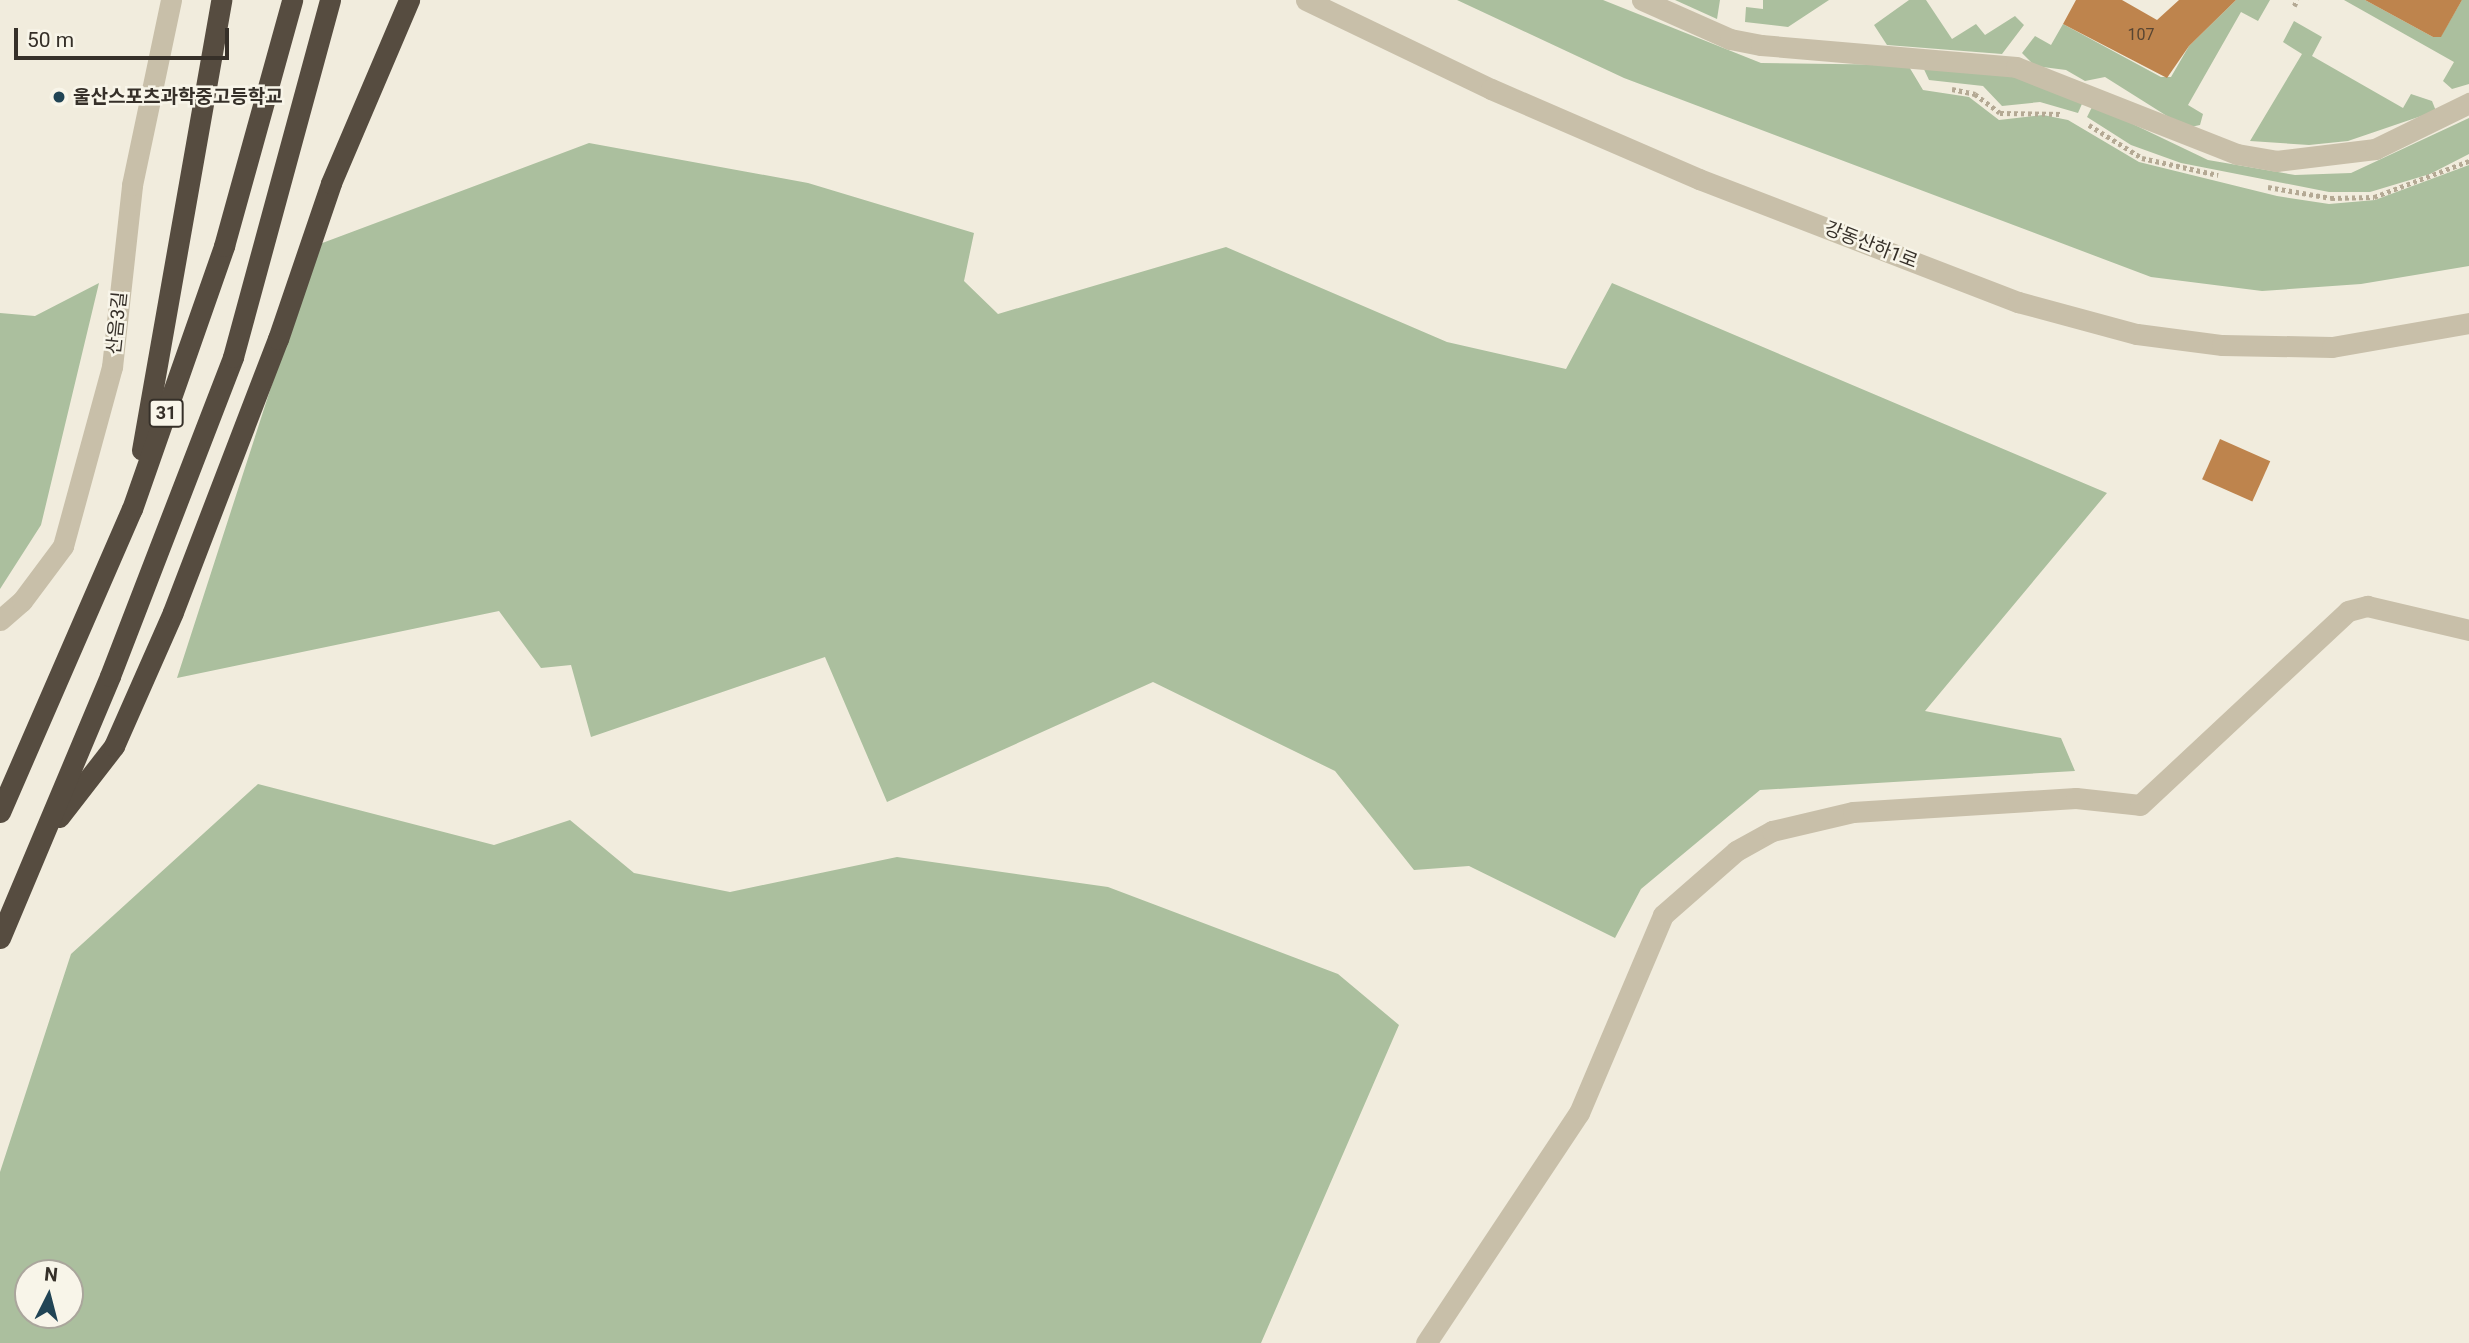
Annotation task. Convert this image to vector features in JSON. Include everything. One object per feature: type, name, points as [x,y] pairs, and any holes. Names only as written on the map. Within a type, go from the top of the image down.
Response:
[{"type":"highway","points":[[132,509],[220,0]]},
{"type":"highway","name":"31","points":[[0,812],[132,509],[224,246],[292,0]]},
{"type":"highway","points":[[0,938],[110,677],[233,357],[330,0]]},
{"type":"highway","points":[[40,841],[114,746],[173,612],[278,339],[331,183],[410,0]]},
{"type":"street","name":"산음3길","points":[[0,620],[22,601],[63,546],[112,367],[132,185],[171,0]]},
{"type":"street","name":"강동산하1로","points":[[1306,0],[1491,89],[1699,179],[2018,302],[2137,334],[2222,345],[2332,347],[2469,323]]},
{"type":"street","points":[[1642,0],[1730,40],[2016,67],[2237,155],[2276,160],[2375,149],[2469,103]]},
{"type":"street","points":[[1426,1343],[1578,1113],[1663,915],[1736,851],[1772,831],[1853,812],[2076,798],[2140,806],[2347,611],[2367,606],[2469,630]]},
{"type":"path","points":[[2294,6],[2297,0]]},
{"type":"green space","points":[[1457,0],[1603,0],[1761,63],[1908,65],[1923,90],[1969,97],[1999,120],[2043,115],[2068,120],[2139,162],[2277,196],[2329,204],[2375,200],[2469,165],[2469,266],[2361,284],[2262,291],[2151,277],[1624,78]]},
{"type":"green space","points":[[1675,0],[1720,0],[1717,19]]},
{"type":"green space","points":[[1763,0],[1829,0],[1788,27],[1745,22],[1746,7],[1763,9]]},
{"type":"green space","points":[[1909,0],[1926,0],[1952,39],[1976,24],[1985,35],[2015,16],[2024,25],[2002,54],[1887,45],[1874,25]]},
{"type":"green space","points":[[2236,0],[2270,0],[2258,21],[2241,12],[2188,105],[2203,114],[2200,125],[2186,128],[2105,77],[2085,81],[2066,70],[2035,66],[2022,53],[2035,36],[2051,45],[2063,24],[2161,77],[2171,77],[2189,46]]},
{"type":"green space","points":[[2344,0],[2365,0],[2433,37],[2441,36],[2462,0],[2469,0],[2469,84],[2452,89],[2443,81],[2454,62]]},
{"type":"green space","points":[[2294,21],[2322,37],[2312,56],[2403,108],[2411,94],[2432,101],[2436,111],[2348,141],[2309,145],[2250,141],[2302,54],[2283,42]]},
{"type":"green space","points":[[1922,65],[2017,72],[2085,97],[2078,113],[2040,102],[2002,106],[1983,86],[1929,80]]},
{"type":"green space","points":[[2093,105],[2208,160],[2295,175],[2351,173],[2469,118],[2469,154],[2430,174],[2370,192],[2329,192],[2181,163],[2131,145],[2087,117]]},
{"type":"green space","points":[[589,143],[808,183],[974,233],[964,281],[998,314],[1226,247],[1447,342],[1566,369],[1612,283],[2107,493],[1925,711],[2061,738],[2075,771],[1760,790],[1641,889],[1615,938],[1469,866],[1414,870],[1335,771],[1153,682],[887,802],[825,657],[591,737],[571,665],[541,668],[499,611],[177,678],[317,245]]},
{"type":"green space","points":[[99,283],[41,525],[0,589],[0,313],[35,316]]},
{"type":"green space","points":[[258,784],[494,845],[570,820],[634,873],[730,892],[897,857],[1108,887],[1338,974],[1399,1025],[1261,1343],[0,1343],[0,1172],[71,954]]},
{"type":"building","points":[[2076,0],[2122,0],[2157,20],[2179,0],[2236,0],[2189,46],[2167,78],[2063,24]]},
{"type":"building","points":[[2365,0],[2462,0],[2441,37],[2433,37]]},
{"type":"building","points":[[2220,439],[2270,461],[2252,502],[2202,479]]},
{"type":"place","name":"울산스포츠과학중고등학교","points":[[59,97]]}]
